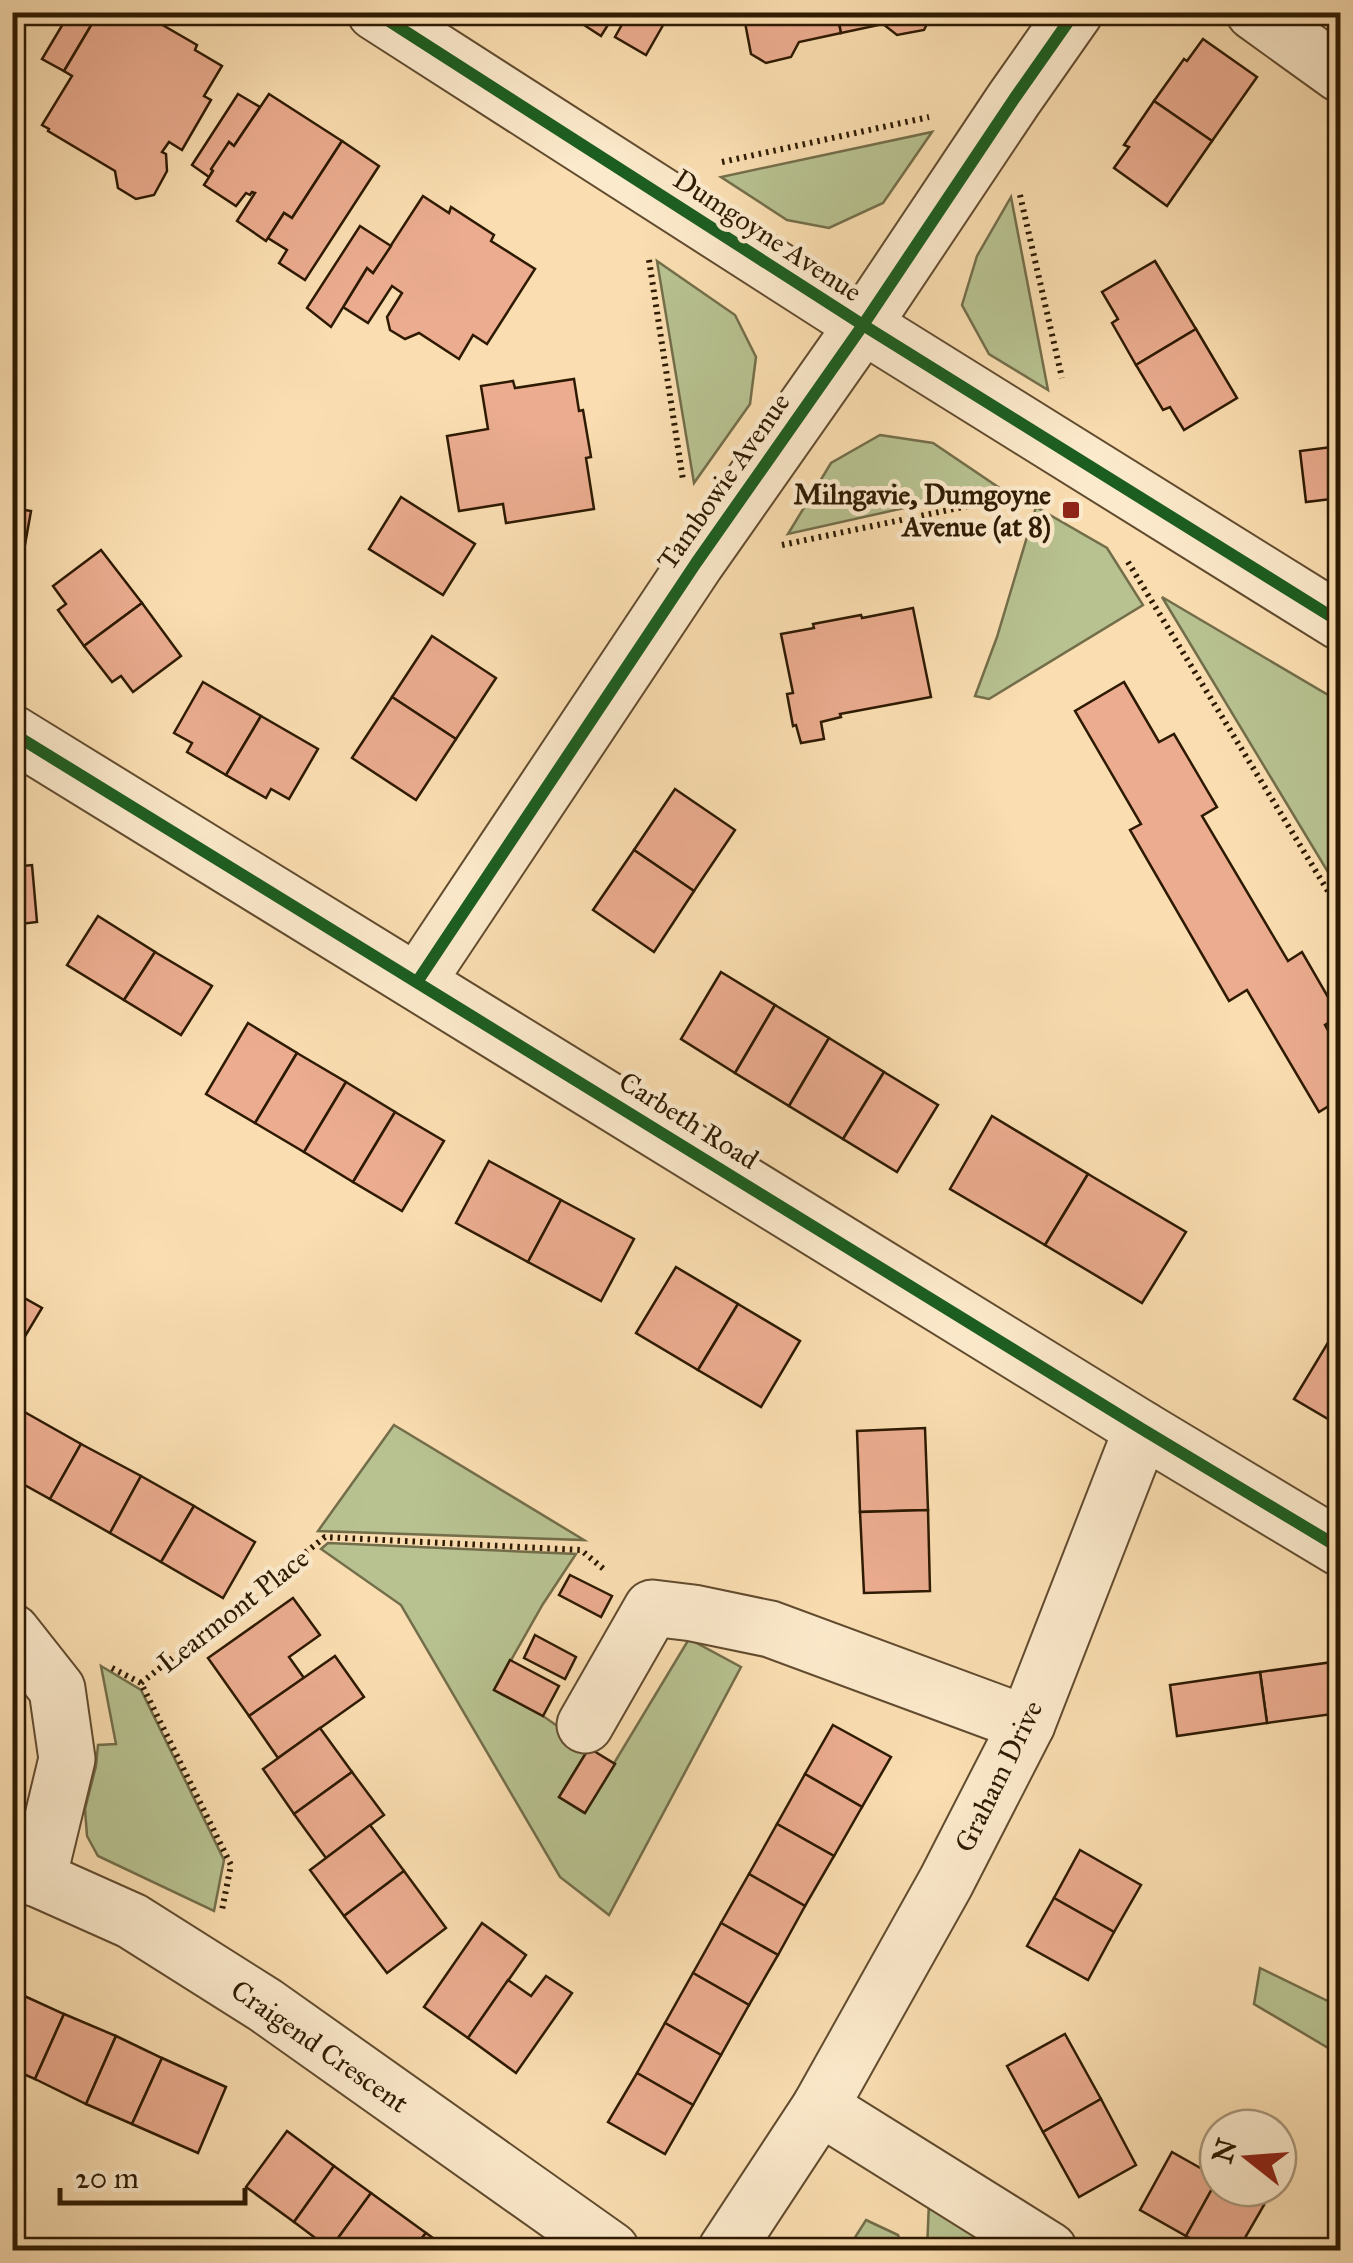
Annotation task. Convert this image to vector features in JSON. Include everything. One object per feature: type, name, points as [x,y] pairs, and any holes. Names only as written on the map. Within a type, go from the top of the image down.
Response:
[{"type":"street","name":"Dumgoyne Avenue","points":[[375,12],[863,326],[1340,622]]},
{"type":"street","name":"Tambowie Avenue","points":[[417,982],[696,563],[863,326],[1075,12]]},
{"type":"street","points":[[1254,12],[1340,74]]},
{"type":"street","name":"Carbeth Road","points":[[12,734],[1340,1548]]},
{"type":"street","name":"Graham Drive","points":[[726,2250],[820,2107],[946,1882],[1026,1724],[1142,1429]]},
{"type":"street","points":[[585,1725],[652,1608],[770,1629],[1026,1724]]},
{"type":"street","points":[[12,1632],[57,1690],[67,1759],[25,1876]]},
{"type":"street","name":"Craigend Crescent","points":[[25,1876],[132,1922],[264,2004],[611,2250]]},
{"type":"street","points":[[820,2107],[1049,2250]]},
{"type":"path","points":[[1109,478],[696,563],[637,180],[1008,108],[1109,478],[1113,539],[1340,911]]},
{"type":"green space","points":[[932,132],[883,203],[829,228],[787,220],[721,177]]},
{"type":"green space","points":[[1011,197],[1048,390],[989,354],[962,305],[977,256]]},
{"type":"green space","points":[[657,261],[735,315],[756,357],[750,404],[694,483]]},
{"type":"green space","points":[[880,435],[933,443],[998,487],[788,534],[831,463]]},
{"type":"green space","points":[[1036,507],[1107,548],[1143,605],[989,699],[975,696],[997,637]]},
{"type":"green space","points":[[1162,597],[1340,702],[1340,892]]},
{"type":"green space","points":[[394,1425],[584,1540],[318,1531]]},
{"type":"green space","points":[[328,1543],[576,1554],[494,1690],[543,1716],[589,1748],[559,1797],[584,1813],[689,1639],[741,1667],[609,1915],[560,1877],[401,1605],[321,1549]]},
{"type":"green space","points":[[101,1666],[141,1690],[224,1860],[214,1911],[98,1856],[87,1836],[85,1809],[98,1745],[116,1744]]},
{"type":"green space","points":[[1260,1968],[1340,2007],[1340,2055],[1254,2004]]},
{"type":"green space","points":[[929,2202],[1007,2250],[927,2250]]},
{"type":"green space","points":[[866,2220],[898,2235],[904,2250],[847,2250]]},
{"type":"building","points":[[70,12],[99,12],[64,71],[42,59]]},
{"type":"building","points":[[99,12],[140,12],[197,45],[195,50],[222,66],[204,96],[211,100],[182,150],[169,142],[162,152],[166,154],[167,171],[154,195],[136,199],[118,188],[115,171],[42,125],[72,76],[64,71]]},
{"type":"building","points":[[564,12],[616,12],[601,36]]},
{"type":"building","points":[[629,12],[670,13],[646,55],[615,37]]},
{"type":"building","points":[[743,12],[837,12],[841,33],[799,42],[791,57],[766,63],[751,54]]},
{"type":"building","points":[[837,12],[931,12],[931,16],[924,30],[897,35],[883,24],[841,33]]},
{"type":"building","points":[[1203,39],[1257,77],[1212,141],[1154,101]]},
{"type":"building","points":[[238,94],[260,107],[234,146],[229,142],[209,177],[192,165]]},
{"type":"building","points":[[269,94],[342,141],[292,218],[284,213],[266,241],[237,221],[255,193],[246,193],[236,206],[204,185],[229,142],[234,146]]},
{"type":"building","points":[[1154,101],[1212,141],[1167,206],[1114,168],[1129,147],[1124,145]]},
{"type":"building","points":[[342,141],[379,166],[305,280],[279,263],[287,250],[268,238],[284,213],[292,218]]},
{"type":"building","points":[[423,196],[449,213],[451,207],[494,235],[491,241],[535,269],[487,344],[473,335],[459,359],[419,333],[405,339],[390,330],[387,317],[402,293],[392,286],[368,323],[343,307],[367,268],[373,273]]},
{"type":"building","points":[[360,226],[391,246],[373,273],[367,268],[331,327],[307,308]]},
{"type":"building","points":[[1155,261],[1196,329],[1136,365],[1112,323],[1118,319],[1102,292]]},
{"type":"building","points":[[1196,329],[1237,398],[1184,430],[1170,407],[1163,410],[1136,365]]},
{"type":"building","points":[[574,379],[591,457],[586,458],[594,509],[506,523],[503,504],[459,511],[447,436],[488,429],[481,386],[513,381],[515,388]]},
{"type":"building","points":[[1340,446],[1340,498],[1306,502],[1300,451]]},
{"type":"building","points":[[401,497],[475,544],[443,595],[369,549]]},
{"type":"building","points":[[12,508],[31,511],[21,567],[12,565]]},
{"type":"building","points":[[101,550],[142,603],[84,646],[58,610],[66,604],[53,586]]},
{"type":"building","points":[[142,603],[181,656],[133,692],[121,676],[112,682],[84,646]]},
{"type":"building","points":[[913,608],[931,697],[840,714],[841,717],[821,722],[824,739],[801,743],[796,725],[793,726],[787,694],[793,693],[781,634],[814,628],[813,624]]},
{"type":"building","points":[[432,636],[496,678],[456,739],[392,697]]},
{"type":"building","points":[[203,682],[261,716],[226,775],[187,752],[192,743],[174,733]]},
{"type":"building","points":[[1124,682],[1159,742],[1174,734],[1217,807],[1202,816],[1288,961],[1302,952],[1339,1016],[1325,1025],[1340,1052],[1340,1099],[1319,1112],[1247,990],[1229,1001],[1130,830],[1141,824],[1075,711]]},
{"type":"building","points":[[392,697],[456,739],[416,800],[352,758]]},
{"type":"building","points":[[261,716],[318,749],[289,799],[271,789],[266,798],[226,775]]},
{"type":"building","points":[[675,789],[735,830],[694,891],[634,850]]},
{"type":"building","points":[[634,850],[694,891],[654,952],[593,910]]},
{"type":"building","points":[[32,865],[37,922],[12,925],[12,867]]},
{"type":"building","points":[[98,916],[155,952],[124,1000],[67,965]]},
{"type":"building","points":[[155,952],[212,986],[181,1035],[124,1000]]},
{"type":"building","points":[[721,972],[775,1005],[735,1073],[681,1039]]},
{"type":"building","points":[[775,1005],[829,1038],[789,1106],[735,1073]]},
{"type":"building","points":[[248,1023],[297,1053],[255,1123],[206,1094]]},
{"type":"building","points":[[829,1038],[884,1072],[843,1139],[789,1106]]},
{"type":"building","points":[[297,1053],[346,1082],[304,1152],[255,1123]]},
{"type":"building","points":[[884,1072],[938,1105],[897,1172],[843,1139]]},
{"type":"building","points":[[346,1082],[395,1112],[353,1182],[304,1152]]},
{"type":"building","points":[[395,1112],[444,1141],[402,1211],[353,1182]]},
{"type":"building","points":[[992,1116],[1088,1174],[1045,1245],[950,1189]]},
{"type":"building","points":[[489,1161],[561,1200],[528,1262],[456,1223]]},
{"type":"building","points":[[1088,1174],[1186,1232],[1142,1303],[1045,1245]]},
{"type":"building","points":[[561,1200],[634,1239],[601,1301],[528,1262]]},
{"type":"building","points":[[676,1267],[738,1304],[698,1370],[636,1333]]},
{"type":"building","points":[[12,1291],[42,1308],[12,1358]]},
{"type":"building","points":[[738,1304],[800,1341],[761,1407],[698,1370]]},
{"type":"building","points":[[1340,1328],[1340,1426],[1294,1399]]},
{"type":"building","points":[[21,1410],[81,1444],[50,1499],[12,1478],[12,1426]]},
{"type":"building","points":[[925,1428],[928,1510],[860,1512],[857,1431]]},
{"type":"building","points":[[81,1444],[141,1476],[110,1533],[50,1499]]},
{"type":"building","points":[[141,1476],[194,1506],[161,1562],[110,1533]]},
{"type":"building","points":[[194,1506],[255,1542],[223,1598],[161,1562]]},
{"type":"building","points":[[928,1510],[930,1591],[864,1593],[860,1512]]},
{"type":"building","points":[[570,1575],[612,1596],[601,1617],[559,1595]]},
{"type":"building","points":[[293,1598],[320,1635],[289,1657],[304,1678],[249,1716],[208,1658]]},
{"type":"building","points":[[535,1635],[576,1657],[565,1679],[524,1658]]},
{"type":"building","points":[[335,1656],[364,1697],[278,1758],[249,1716]]},
{"type":"building","points":[[510,1660],[559,1686],[543,1716],[494,1690]]},
{"type":"building","points":[[1340,1661],[1340,1713],[1267,1723],[1260,1672]]},
{"type":"building","points":[[1260,1672],[1267,1723],[1177,1736],[1170,1685]]},
{"type":"building","points":[[833,1725],[891,1757],[862,1807],[805,1774]]},
{"type":"building","points":[[320,1728],[352,1772],[294,1814],[263,1769]]},
{"type":"building","points":[[589,1748],[615,1764],[585,1813],[559,1797]]},
{"type":"building","points":[[352,1772],[384,1815],[326,1858],[294,1814]]},
{"type":"building","points":[[805,1774],[862,1807],[834,1856],[777,1824]]},
{"type":"building","points":[[777,1824],[834,1856],[805,1906],[749,1874]]},
{"type":"building","points":[[370,1825],[404,1871],[344,1916],[310,1870]]},
{"type":"building","points":[[1080,1850],[1141,1885],[1114,1932],[1054,1898]]},
{"type":"building","points":[[404,1871],[446,1928],[387,1973],[344,1916]]},
{"type":"building","points":[[749,1874],[805,1906],[778,1955],[721,1923]]},
{"type":"building","points":[[1054,1898],[1114,1932],[1088,1980],[1027,1946]]},
{"type":"building","points":[[482,1923],[526,1955],[468,2038],[424,2007]]},
{"type":"building","points":[[721,1923],[778,1955],[749,2005],[693,1973]]},
{"type":"building","points":[[693,1973],[749,2005],[721,2055],[665,2023]]},
{"type":"building","points":[[546,1976],[572,1993],[516,2073],[468,2038],[508,1980],[531,1996]]},
{"type":"building","points":[[20,1994],[64,2014],[35,2079],[12,2069],[12,2010]]},
{"type":"building","points":[[64,2014],[116,2036],[86,2104],[35,2079]]},
{"type":"building","points":[[665,2023],[721,2055],[693,2105],[637,2073]]},
{"type":"building","points":[[1065,2034],[1101,2099],[1043,2132],[1007,2066]]},
{"type":"building","points":[[116,2036],[162,2058],[132,2124],[86,2104]]},
{"type":"building","points":[[162,2058],[226,2087],[198,2153],[132,2124]]},
{"type":"building","points":[[637,2073],[693,2105],[665,2154],[608,2122]]},
{"type":"building","points":[[1101,2099],[1136,2165],[1079,2197],[1043,2132]]},
{"type":"building","points":[[287,2131],[334,2166],[294,2222],[246,2187]]},
{"type":"building","points":[[1172,2152],[1198,2167],[1198,2208],[1201,2208],[1186,2236],[1140,2210]]},
{"type":"building","points":[[334,2166],[371,2193],[330,2249],[294,2222]]},
{"type":"building","points":[[371,2193],[426,2233],[412,2250],[330,2249]]},
{"type":"building","points":[[1201,2208],[1262,2208],[1238,2250],[1212,2250],[1186,2236]]},
{"type":"building","points":[[426,2233],[450,2250],[412,2250]]},
{"type":"cycle path","points":[[375,12],[863,325],[1340,622]]},
{"type":"cycle path","points":[[417,982],[696,563],[1075,12]]},
{"type":"cycle path","points":[[12,733],[1340,1548]]},
{"type":"place","name":"Milngavie, Dumgoyne Avenue (at 8)","points":[[1071,510]]}]
